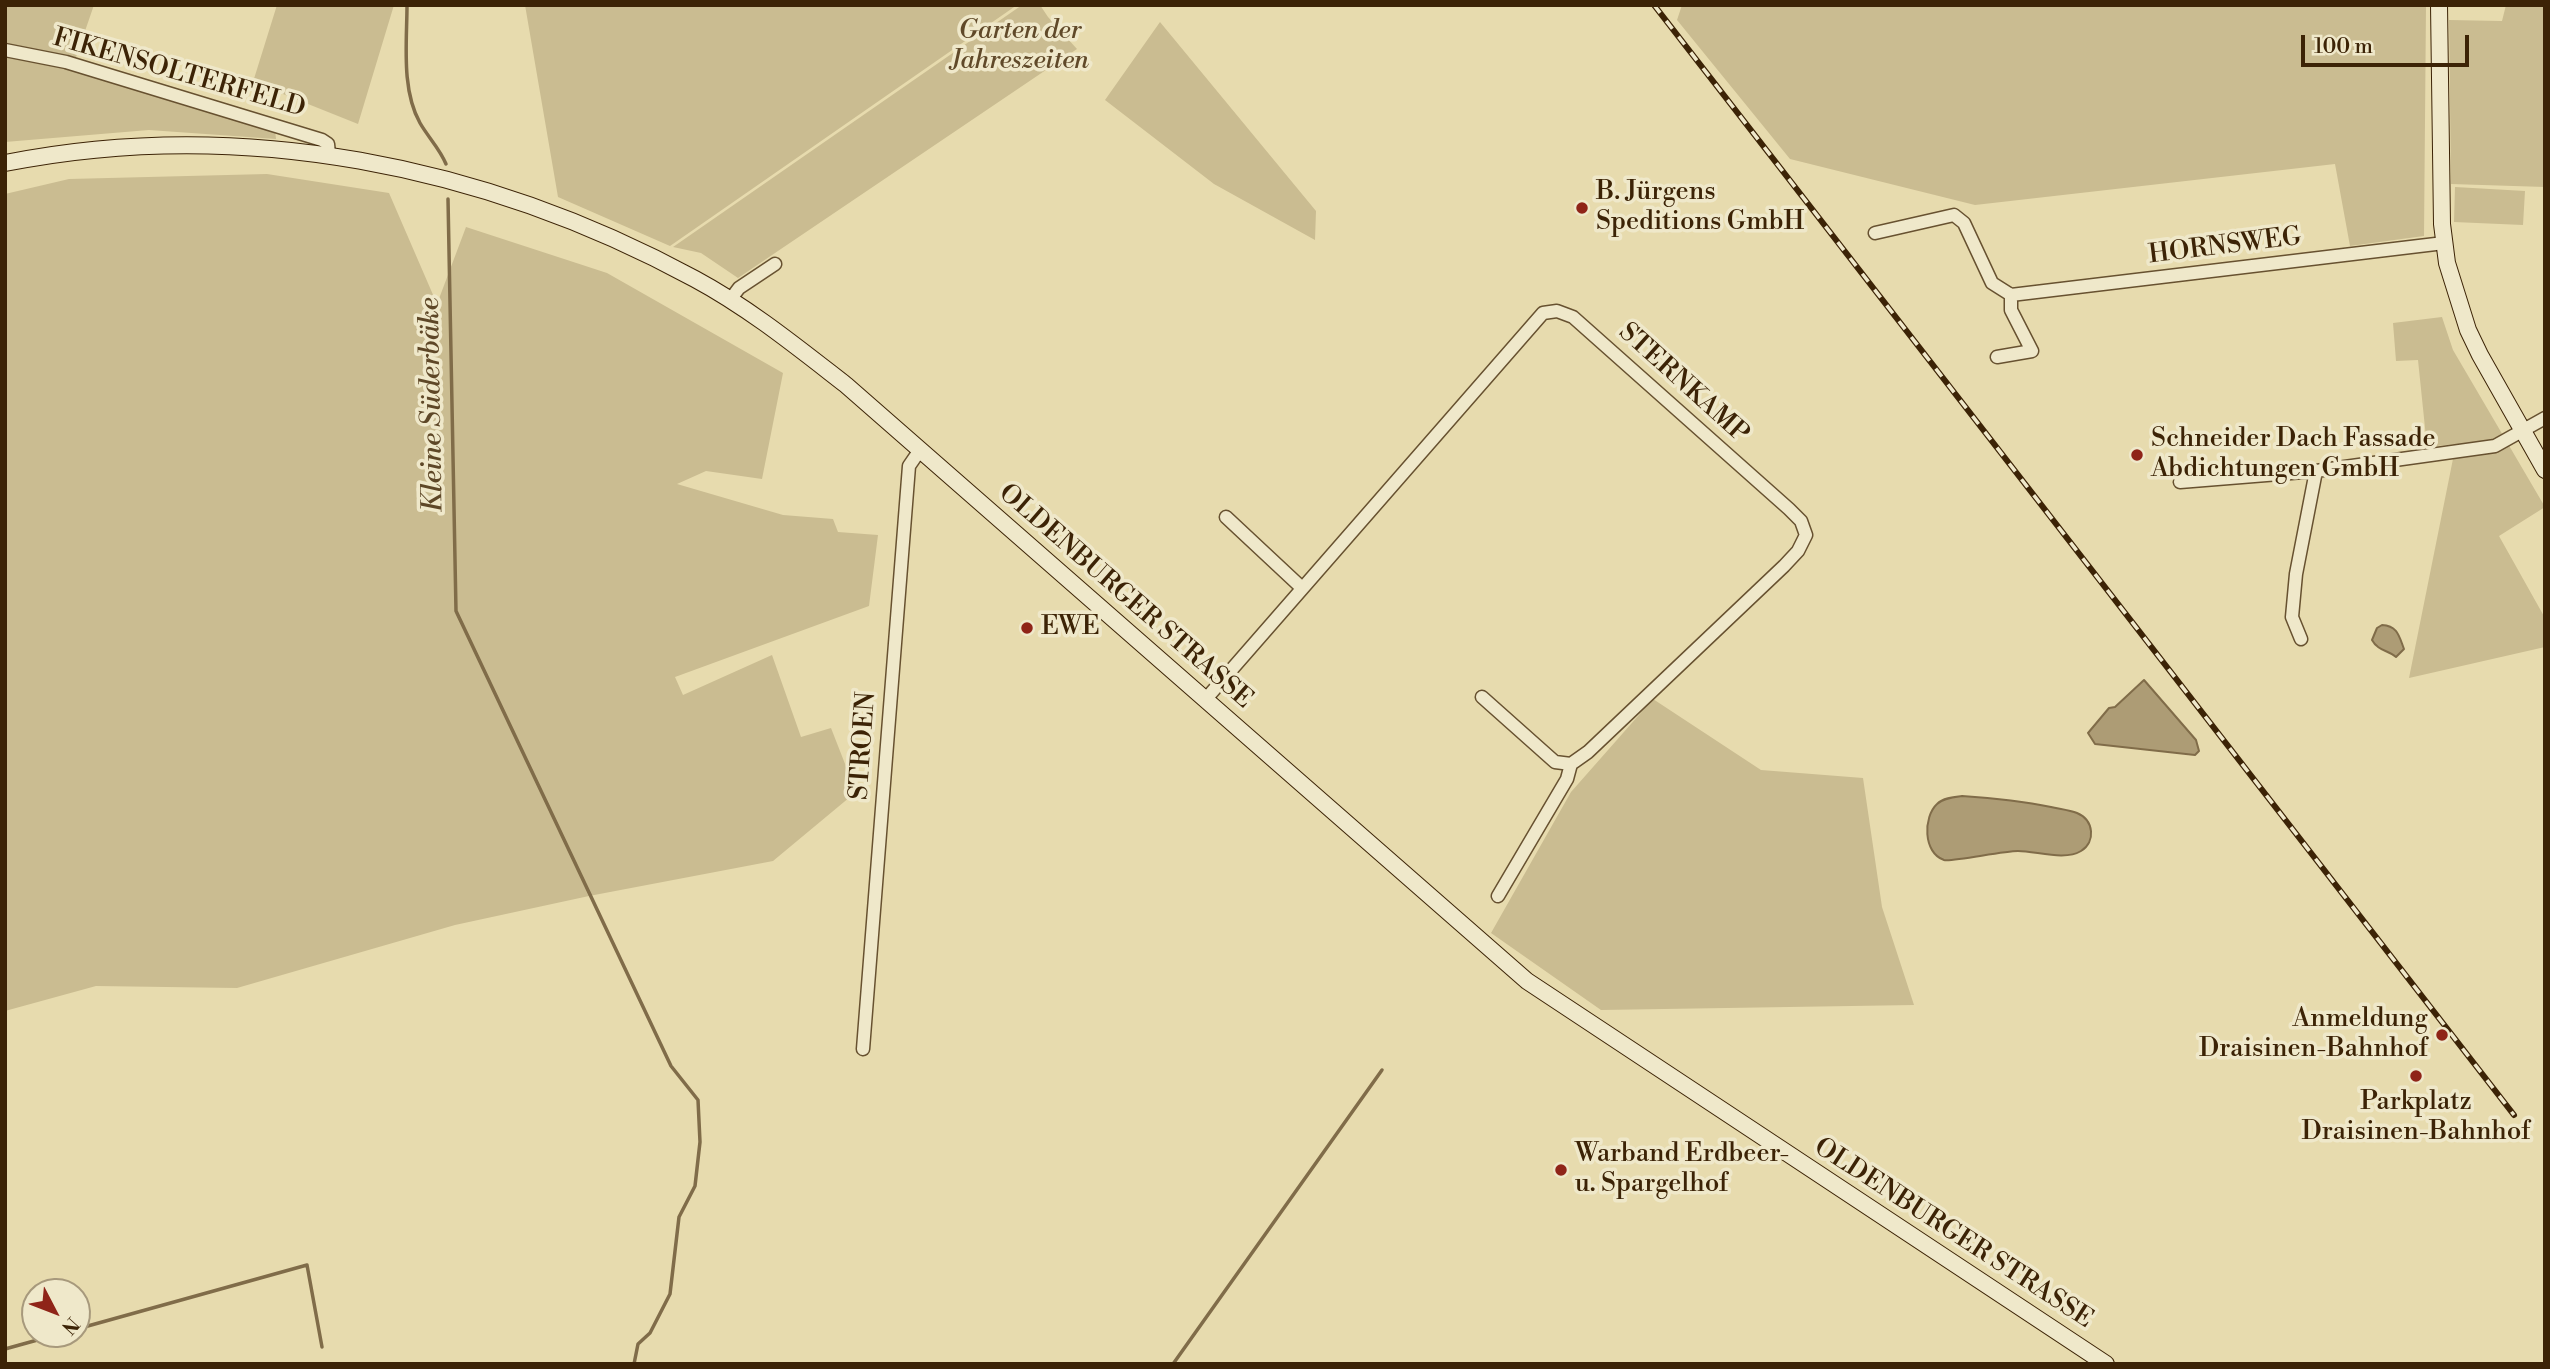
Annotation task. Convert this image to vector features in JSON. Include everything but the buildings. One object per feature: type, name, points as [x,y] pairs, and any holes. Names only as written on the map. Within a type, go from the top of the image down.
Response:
[{"type":"main road","points":[[2439,5],[2444,243],[2453,287],[2468,330],[2545,470]]},
{"type":"main road","name":"OLDENBURGER STRASSE","points":[[5,163],[95,149],[167,146],[228,146],[329,154],[417,171],[478,187],[621,242],[696,279],[777,332],[846,385],[1527,981],[2106,1364]]},
{"type":"street","name":"FIKENSOLTERFELD","points":[[5,50],[66,62],[272,123],[322,140],[328,144],[329,154]]},
{"type":"street","points":[[1875,233],[1954,215],[1964,223],[1992,283],[2011,295],[2011,310],[2032,351],[1997,357]]},
{"type":"street","name":"HORNSWEG","points":[[2011,295],[2444,243]]},
{"type":"street","points":[[730,300],[738,288],[775,264]]},
{"type":"street","name":"STERNKAMP","points":[[1205,700],[1542,313],[1557,311],[1573,317],[1789,509],[1801,521],[1806,535],[1798,551],[1784,566],[1588,752],[1571,764],[1567,779],[1498,897]]},
{"type":"street","points":[[2180,482],[2316,471],[2495,446],[2545,418]]},
{"type":"street","name":"STROEN","points":[[863,1049],[909,466],[920,450]]},
{"type":"street","points":[[2301,639],[2292,617],[2316,471]]},
{"type":"street","points":[[1226,517],[1302,588]]},
{"type":"street","points":[[1482,697],[1555,762],[1571,764]]},
{"type":"green space","points":[[5,5],[94,5],[75,60],[5,46]]},
{"type":"green space","points":[[277,5],[394,5],[358,124],[253,82]]},
{"type":"green space","points":[[525,5],[1017,5],[670,246],[558,197]]},
{"type":"green space","name":"Garten der Jahreszeiten","points":[[1022,5],[1040,5],[1077,49],[738,278],[701,253],[673,247]]},
{"type":"green space","points":[[1682,5],[2426,5],[2424,236],[2350,246],[2335,164],[1975,205],[1790,159],[1677,20]]},
{"type":"green space","points":[[2506,5],[2545,5],[2545,187],[2451,184],[2449,20],[2502,21]]},
{"type":"green space","points":[[1160,22],[1316,211],[1315,240],[1214,184],[1105,100]]},
{"type":"green space","points":[[5,55],[73,67],[275,130],[276,139],[149,130],[5,142]]},
{"type":"green space","points":[[267,174],[389,193],[437,304],[466,227],[607,273],[783,373],[762,479],[706,471],[677,484],[783,515],[833,519],[838,532],[878,535],[869,606],[675,677],[683,695],[772,655],[801,737],[831,728],[856,792],[773,861],[455,925],[237,988],[96,986],[5,1011],[5,194],[69,179]]},
{"type":"green space","points":[[2455,187],[2525,191],[2523,225],[2454,222]]},
{"type":"green space","points":[[2442,317],[2453,350],[2545,507],[2499,536],[2545,618],[2545,647],[2409,678],[2456,444],[2427,447],[2418,360],[2396,361],[2393,323]]},
{"type":"green space","points":[[1653,699],[1761,770],[1863,778],[1882,907],[1914,1005],[1601,1010],[1491,933],[1571,792]]},
{"type":"shaded area","points":[[2382,625],[2391,627],[2399,636],[2404,649],[2396,657],[2372,640],[2377,628]]},
{"type":"shaded area","points":[[2144,680],[2196,740],[2199,751],[2195,755],[2095,744],[2088,733],[2109,708],[2115,707]]},
{"type":"shaded area","points":[[1962,796],[2018,801],[2074,812],[2087,821],[2091,837],[2086,847],[2074,854],[2050,855],[2018,851],[1944,860],[1937,856],[1929,843],[1929,817],[1939,802]]},
{"type":"waterway","name":"Kleine Süderbäke","points":[[407,5],[406,65],[410,95],[420,123],[446,164]]},
{"type":"waterway","points":[[448,199],[456,611],[671,1066],[698,1100],[700,1142],[695,1186],[679,1217],[670,1294],[650,1333],[638,1344],[634,1364]]},
{"type":"waterway","points":[[1173,1364],[1382,1070]]},
{"type":"waterway","points":[[91,1325],[307,1265],[322,1347]]},
{"type":"waterway","points":[[5,1349],[21,1345]]},
{"type":"railway","points":[[1654,5],[2514,1115]]},
{"type":"place","name":"B. Jürgens Speditions GmbH","points":[[1582,208]]},
{"type":"place","name":"Schneider Dach Fassade Abdichtungen GmbH","points":[[2137,455]]},
{"type":"place","name":"EWE","points":[[1027,628]]},
{"type":"place","name":"Anmeldung Draisinen-Bahnhof","points":[[2442,1035]]},
{"type":"place","name":"Parkplatz Draisinen-Bahnhof","points":[[2416,1076]]},
{"type":"place","name":"Warband Erdbeer- u. Spargelhof","points":[[1561,1170]]}]
